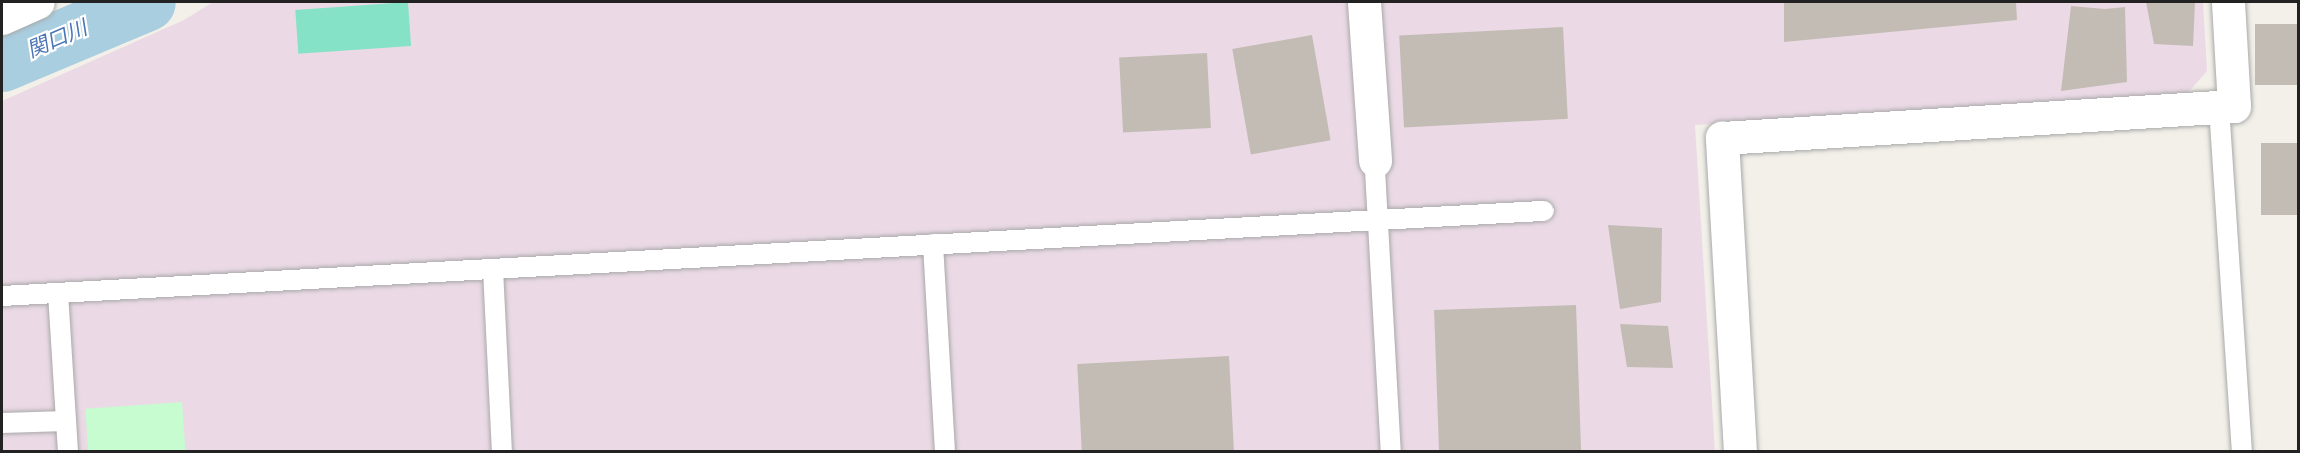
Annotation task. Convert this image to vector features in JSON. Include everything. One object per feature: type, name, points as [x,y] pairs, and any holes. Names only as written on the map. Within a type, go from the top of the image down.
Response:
[{"type":"street","points":[[2,18],[38,2]]},
{"type":"street","points":[[1364,2],[1373,138]]},
{"type":"street","points":[[1740,452],[1722,138],[2234,106],[2228,2]]},
{"type":"lane","points":[[2219,107],[2242,452]]},
{"type":"lane","points":[[1373,138],[1391,452]]},
{"type":"lane","points":[[2,296],[1544,211]]},
{"type":"lane","points":[[933,244],[945,452]]},
{"type":"lane","points":[[493,269],[502,452]]},
{"type":"lane","points":[[58,293],[68,452]]},
{"type":"lane","points":[[2,423],[66,421]]},
{"type":"shaded area","points":[[213,2],[2203,2],[2207,71],[2185,96],[1695,125],[1715,452],[2,451],[2,101],[184,20]]},
{"type":"green space","points":[[408,2],[411,46],[298,54],[295,10]]},
{"type":"green space","points":[[182,402],[185,451],[88,452],[85,409]]},
{"type":"building","points":[[1784,2],[2016,2],[2017,20],[1784,42]]},
{"type":"building","points":[[2146,2],[2195,2],[2193,46],[2154,44]]},
{"type":"building","points":[[2071,6],[2105,9],[2125,7],[2127,82],[2061,91]]},
{"type":"building","points":[[2255,24],[2298,24],[2298,85],[2255,85]]},
{"type":"building","points":[[1563,27],[1568,119],[1404,127],[1399,36]]},
{"type":"building","points":[[1312,35],[1331,140],[1251,154],[1232,49]]},
{"type":"building","points":[[1207,53],[1211,128],[1123,133],[1119,58]]},
{"type":"building","points":[[2261,143],[2298,143],[2298,215],[2261,215]]},
{"type":"building","points":[[1608,225],[1662,228],[1661,302],[1620,309]]},
{"type":"building","points":[[1576,305],[1581,452],[1439,452],[1434,310]]},
{"type":"building","points":[[1620,324],[1668,326],[1673,368],[1627,367]]},
{"type":"building","points":[[1229,356],[1234,452],[1082,452],[1077,364]]},
{"type":"waterway","name":"関口川","points":[[2,63],[147,2]]}]
